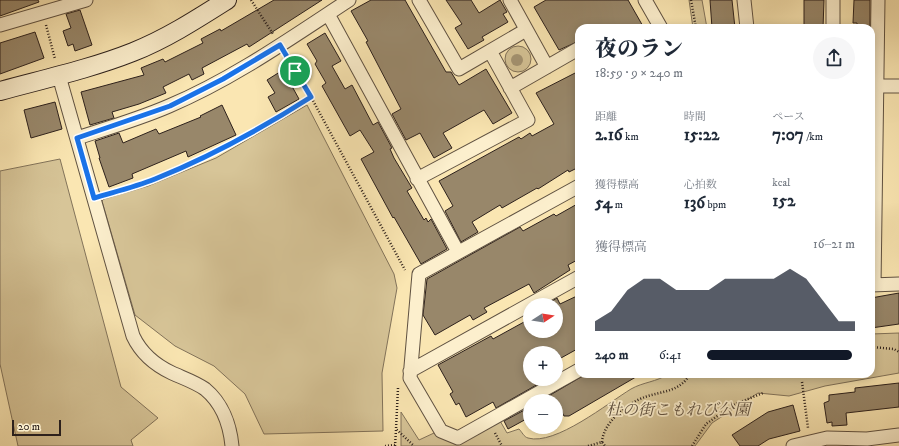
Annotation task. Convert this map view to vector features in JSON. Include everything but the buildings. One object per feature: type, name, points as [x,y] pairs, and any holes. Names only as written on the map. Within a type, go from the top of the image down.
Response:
[{"type":"street","points":[[0,25],[43,14],[86,0]]},
{"type":"street","points":[[0,91],[58,70],[133,52],[198,18],[227,0]]},
{"type":"street","points":[[77,138],[170,106],[223,79],[280,45],[349,0]]},
{"type":"street","points":[[419,0],[459,69],[526,30]]},
{"type":"street","points":[[510,0],[547,67]]},
{"type":"street","points":[[645,0],[659,24]]},
{"type":"street","points":[[744,0],[747,24]]},
{"type":"street","points":[[833,0],[833,24]]},
{"type":"street","points":[[875,64],[878,0]]},
{"type":"street","points":[[328,14],[458,252]]},
{"type":"street","points":[[418,179],[528,120],[490,51]]},
{"type":"street","points":[[510,88],[575,52]]},
{"type":"street","points":[[58,70],[133,336],[138,346],[146,356],[159,366],[206,390],[225,417],[230,430],[232,446]]},
{"type":"street","points":[[875,86],[899,86]]},
{"type":"street","points":[[575,188],[419,274],[410,378],[441,431],[458,438],[575,372]]},
{"type":"street","points":[[410,371],[575,279]]},
{"type":"street","points":[[875,285],[899,284]]},
{"type":"street","points":[[793,446],[827,438],[867,439],[899,437]]},
{"type":"path","points":[[251,0],[311,97],[407,275]]},
{"type":"path","points":[[691,0],[695,24]]},
{"type":"path","points":[[43,14],[58,70]]},
{"type":"path","points":[[94,198],[153,179],[213,154],[248,136],[311,97]]},
{"type":"path","points":[[875,347],[894,349],[899,352]]},
{"type":"path","points":[[605,446],[602,442],[602,434],[608,422],[643,397],[675,390],[686,378]]},
{"type":"path","points":[[385,446],[395,446],[398,381]]},
{"type":"path","points":[[802,382],[810,441]]},
{"type":"path","points":[[692,446],[706,424],[733,405],[763,393]]},
{"type":"path","points":[[396,429],[414,446]]},
{"type":"path","points":[[588,446],[602,442]]},
{"type":"green space","points":[[689,0],[702,0],[706,24],[692,24]]},
{"type":"green space","points":[[518,46],[527,50],[531,59],[527,68],[518,72],[509,68],[505,59],[509,50]]},
{"type":"green space","points":[[307,105],[394,274],[397,288],[382,373],[383,431],[264,434],[245,394],[214,366],[175,346],[135,315],[102,201],[104,199],[148,186],[216,158]]},
{"type":"green space","points":[[60,159],[121,387],[158,418],[131,440],[133,446],[18,446],[0,364],[0,171]]},
{"type":"green space","name":"杜の街こもれび公園","points":[[899,333],[899,373],[875,377],[875,334]]},
{"type":"green space","name":"杜の街こもれび公園","points":[[662,378],[871,378],[825,386],[789,396],[758,393],[712,423],[695,446],[401,446],[401,412],[419,440],[434,433],[457,443],[499,419],[507,433],[519,429],[524,436],[528,438],[539,439],[557,434],[563,434],[563,431],[581,422],[631,389]]},
{"type":"route","points":[[280,45],[295,71],[311,97],[277,119],[213,154],[153,179],[94,198],[77,138],[170,106],[223,79],[280,45]]}]
